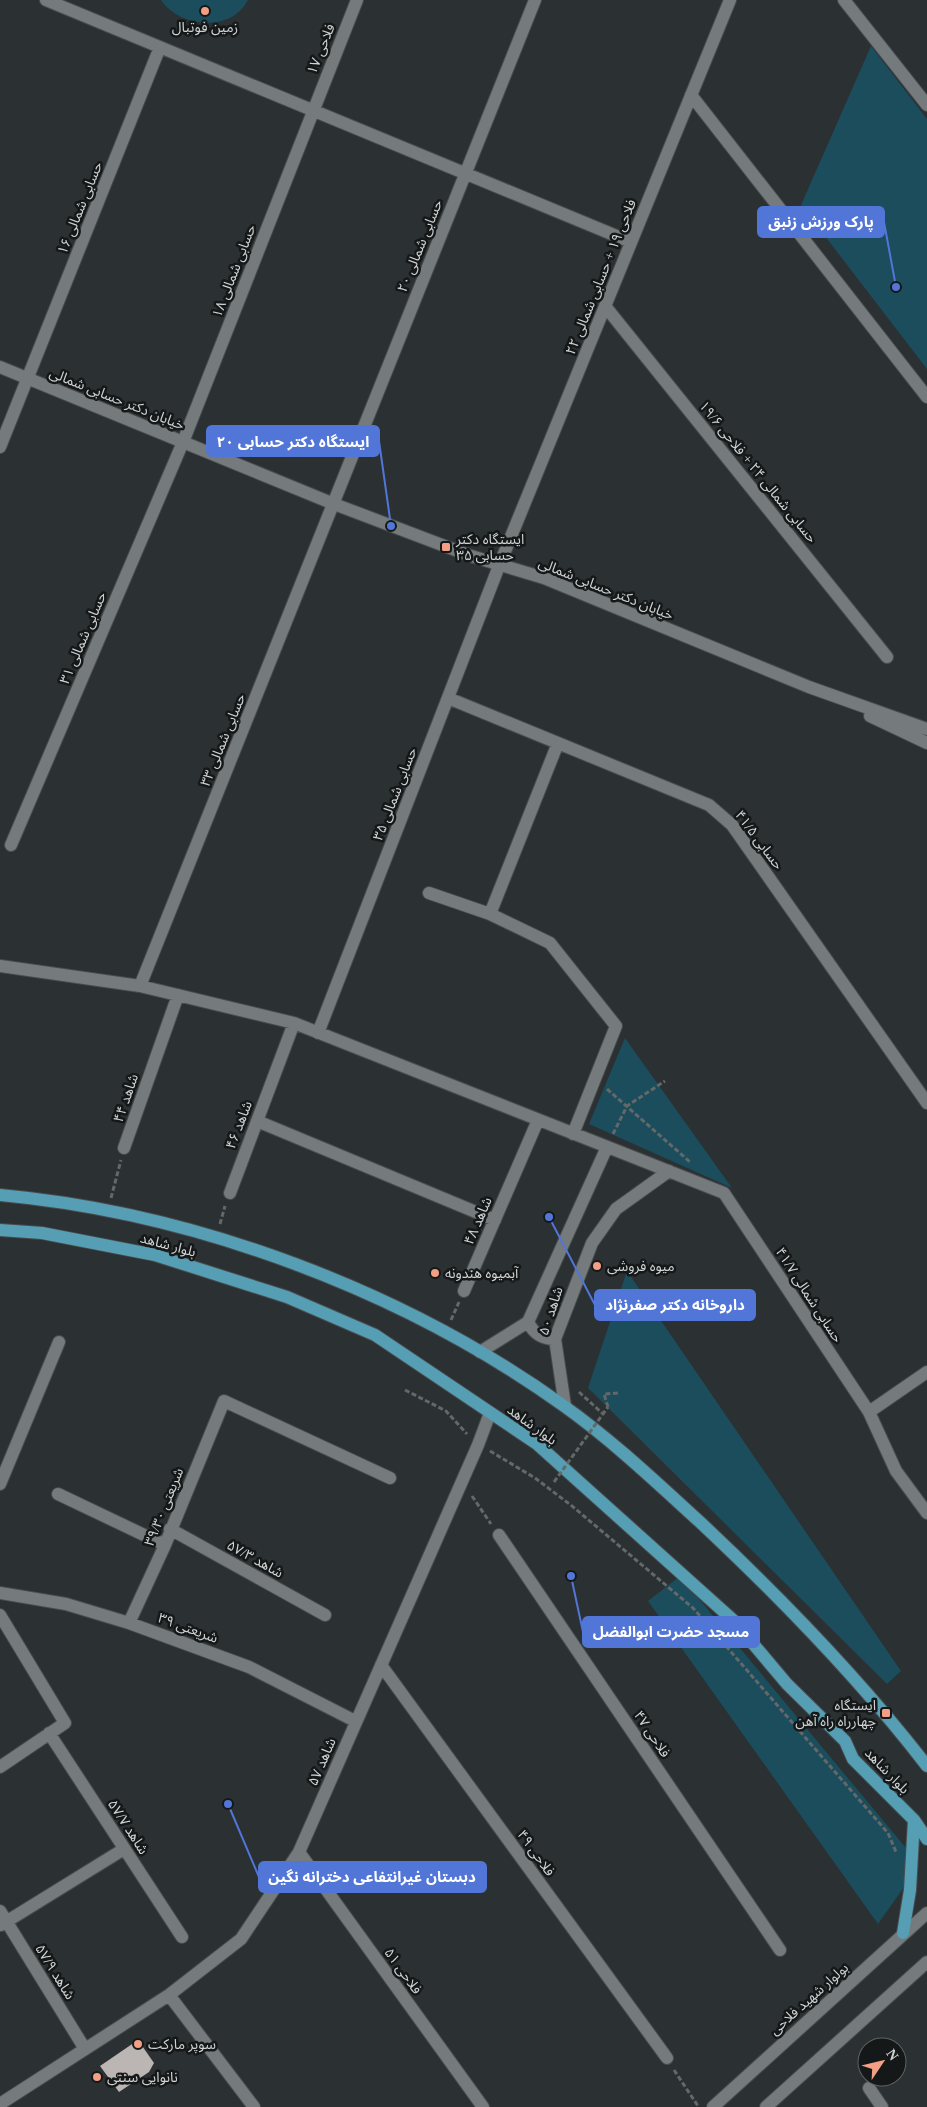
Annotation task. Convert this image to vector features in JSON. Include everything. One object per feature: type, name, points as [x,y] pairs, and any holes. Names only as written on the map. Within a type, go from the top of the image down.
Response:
[{"type":"main road","name":"بلوار شاهد","points":[[0,1195],[43,1199],[167,1224],[300,1264],[386,1303],[480,1352],[564,1406],[647,1473],[768,1586],[886,1713],[927,1766]]},
{"type":"main road","name":"بلوار شاهد","points":[[0,1230],[42,1233],[155,1255],[287,1298],[375,1335],[537,1444],[733,1620],[787,1684],[845,1741],[853,1759],[914,1820],[927,1839]]},
{"type":"main road","points":[[903,1933],[910,1890],[914,1820]]},
{"type":"street","points":[[46,0],[631,242]]},
{"type":"street","name":"فلاحی ۱۷","points":[[313,110],[357,0]]},
{"type":"street","name":"حسابی شمالی ۲۰","points":[[334,504],[534,0]]},
{"type":"street","name":"فلاحی ۱۹ + حسابی شمالی ۲۲","points":[[499,566],[730,0]]},
{"type":"street","points":[[844,0],[927,105]]},
{"type":"street","name":"حسابی شمالی ۱۶","points":[[0,447],[160,47]]},
{"type":"street","points":[[691,95],[927,397]]},
{"type":"street","name":"حسابی شمالی ۱۸","points":[[183,442],[313,110]]},
{"type":"street","name":"حسابی شمالی ۲۴ + فلاحی ۱۹/۶","points":[[605,306],[887,657]]},
{"type":"street","name":"خیابان دکتر حسابی شمالی","points":[[0,367],[334,504],[499,566],[544,578],[809,687],[925,740]]},
{"type":"street","name":"حسابی شمالی ۳۱","points":[[11,845],[183,442]]},
{"type":"street","name":"حسابی شمالی ۳۳","points":[[140,986],[334,504]]},
{"type":"street","name":"حسابی شمالی ۳۵","points":[[318,1033],[499,566]]},
{"type":"street","name":"حسابی ۴۱/۵","points":[[448,698],[709,805],[732,825],[927,1103]]},
{"type":"street","points":[[490,914],[558,743]]},
{"type":"street","points":[[429,892],[490,914],[550,943],[616,1026],[574,1134]]},
{"type":"street","points":[[0,966],[140,986],[294,1023],[669,1171]]},
{"type":"street","name":"شاهد ۴۴","points":[[124,1148],[178,995]]},
{"type":"street","name":"شاهد ۴۶","points":[[230,1192],[294,1023]]},
{"type":"street","name":"شاهد ۴۸","points":[[464,1291],[538,1120]]},
{"type":"street","points":[[257,1121],[495,1220]]},
{"type":"street","name":"شاهد ۵۰","points":[[480,1352],[528,1322],[607,1147]]},
{"type":"street","name":"شاهد ۵۰","points":[[564,1406],[555,1339],[592,1243],[616,1209],[669,1171]]},
{"type":"street","name":"حسابی شمالی ۴۱/۷","points":[[669,1171],[724,1193],[869,1412],[896,1471],[927,1513]]},
{"type":"street","points":[[528,1322],[536,1333],[548,1339],[555,1339]]},
{"type":"street","points":[[0,1484],[59,1342]]},
{"type":"street","points":[[869,1412],[927,1372]]},
{"type":"street","name":"شریعتی ۳۹/۳۰","points":[[129,1623],[165,1545],[224,1401],[390,1478]]},
{"type":"street","name":"شاهد ۵۷","points":[[6,2103],[169,1994],[242,1939],[300,1852],[355,1722],[478,1445],[490,1413]]},
{"type":"street","points":[[58,1494],[165,1545]]},
{"type":"street","name":"شاهد ۵۷/۳","points":[[170,1529],[325,1615]]},
{"type":"street","name":"فلاحی ۴۷","points":[[499,1535],[780,1950]]},
{"type":"street","name":"شریعتی ۳۹","points":[[0,1593],[66,1604],[129,1623],[249,1666],[355,1722]]},
{"type":"street","points":[[0,1615],[65,1723],[0,1767]]},
{"type":"street","name":"فلاحی ۴۹","points":[[381,1665],[667,2058]]},
{"type":"street","name":"شاهد ۵۷/۷","points":[[48,1734],[182,1937]]},
{"type":"street","points":[[2,1920],[124,1849]]},
{"type":"street","name":"فلاحی ۵۱","points":[[300,1852],[483,2107]]},
{"type":"street","name":"بولوار شهید فلاحی","points":[[713,2107],[927,1913]]},
{"type":"street","name":"شاهد ۵۷/۹","points":[[2,1920],[85,2049]]},
{"type":"street","points":[[766,2107],[927,1962]]},
{"type":"street","points":[[169,1994],[254,2107]]},
{"type":"street","points":[[869,2088],[882,2107]]},
{"type":"path","points":[[595,1079],[696,1168]]},
{"type":"path","points":[[607,1147],[627,1106],[665,1081]]},
{"type":"path","points":[[107,1212],[124,1148]]},
{"type":"path","points":[[215,1239],[230,1192]]},
{"type":"path","points":[[445,1334],[464,1291]]},
{"type":"path","points":[[405,1390],[446,1411],[478,1445],[502,1456],[535,1478],[633,1555],[693,1608],[888,1833],[897,1856]]},
{"type":"path","points":[[554,1482],[608,1407],[604,1394],[619,1393]]},
{"type":"path","points":[[462,1481],[499,1535]]},
{"type":"path","points":[[667,2058],[698,2107]]},
{"type":"shaded area","name":"زمین فوتبال","points":[[161,0],[248,0],[240,11],[230,18],[218,22],[205,23],[192,21],[180,16],[169,9]]},
{"type":"shaded area","points":[[871,46],[927,119],[927,369],[801,205]]},
{"type":"shaded area","points":[[625,1038],[732,1188],[589,1124]]},
{"type":"shaded area","points":[[627,1271],[901,1671],[887,1684],[588,1388]]},
{"type":"shaded area","points":[[680,1576],[906,1848],[909,1880],[878,1924],[648,1601]]},
{"type":"building","points":[[138,2040],[154,2063],[149,2072],[119,2092],[100,2066]]},
{"type":"place","name":"زمین فوتبال","points":[[205,11]]},
{"type":"place","name":"پارک ورزش زنبق","points":[[896,287]]},
{"type":"place","name":"ایستگاه دکتر حسابی ۲۰","points":[[391,526]]},
{"type":"place","name":"ایستگاه دکتر حسابی ۳۵","points":[[446,547]]},
{"type":"place","name":"داروخانه دکتر صفرنژاد","points":[[549,1217]]},
{"type":"place","name":"میوه فروشی","points":[[597,1266]]},
{"type":"place","name":"آبمیوه هندونه","points":[[435,1273]]},
{"type":"place","name":"مسجد حضرت ابوالفضل","points":[[571,1576]]},
{"type":"place","name":"ایستگاه چهارراه راه آهن","points":[[886,1713]]},
{"type":"place","name":"دبستان غیرانتفاعی دخترانه نگین","points":[[228,1804]]},
{"type":"place","name":"سوپر مارکت","points":[[138,2044]]},
{"type":"place","name":"نانوایی سنتی","points":[[97,2077]]}]
